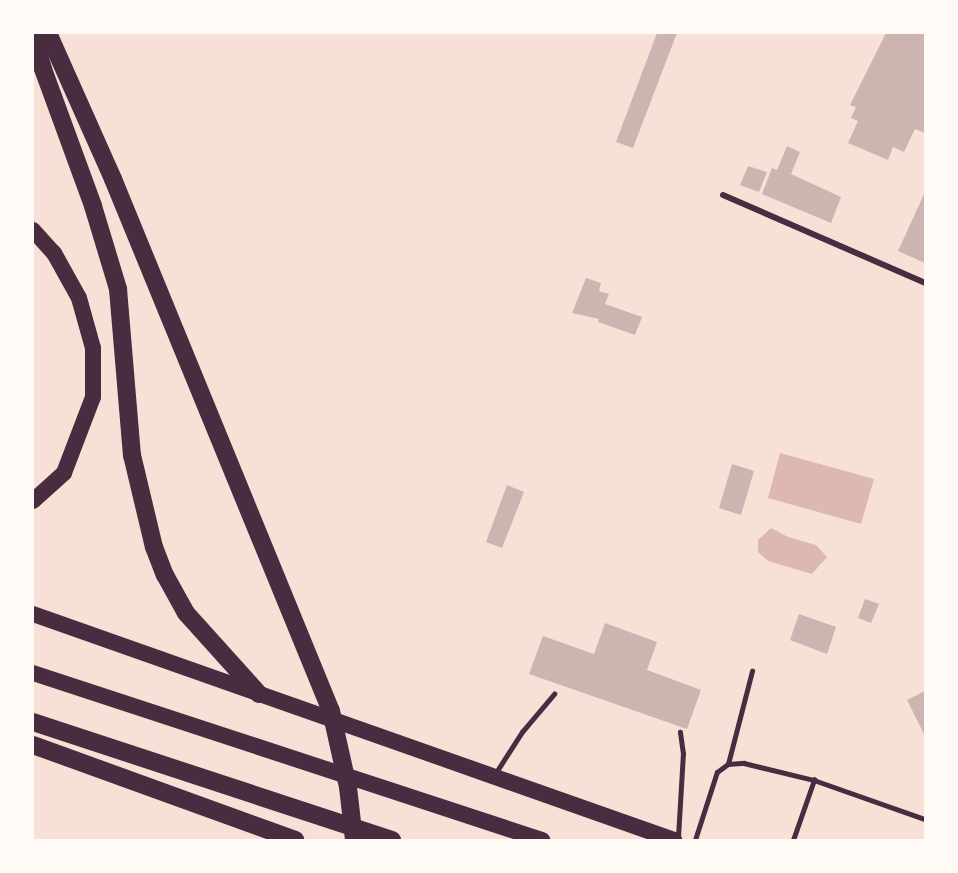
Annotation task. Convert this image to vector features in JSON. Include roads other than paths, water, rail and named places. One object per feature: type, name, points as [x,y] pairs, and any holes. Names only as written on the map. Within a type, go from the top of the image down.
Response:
[{"type":"highway","points":[[48,33],[113,179],[331,711],[348,787],[354,840]]},
{"type":"highway","points":[[33,34],[42,69],[93,206],[116,280],[132,455],[154,547],[165,575],[186,613],[260,694]]},
{"type":"highway","points":[[33,230],[54,253],[80,298],[93,348],[93,398],[64,473],[33,501]]},
{"type":"highway","points":[[33,614],[676,840]]},
{"type":"highway","points":[[33,673],[542,840]]},
{"type":"highway","points":[[33,722],[392,840]]},
{"type":"highway","points":[[33,745],[295,840]]},
{"type":"street","points":[[723,195],[925,283]]},
{"type":"lane","points":[[728,764],[752,671]]},
{"type":"lane","points":[[494,776],[522,732],[554,694]]},
{"type":"lane","points":[[676,840],[683,754],[680,732]]},
{"type":"lane","points":[[695,840],[717,772],[728,764],[744,763],[814,780],[925,819]]},
{"type":"lane","points":[[793,840],[814,780]]}]
